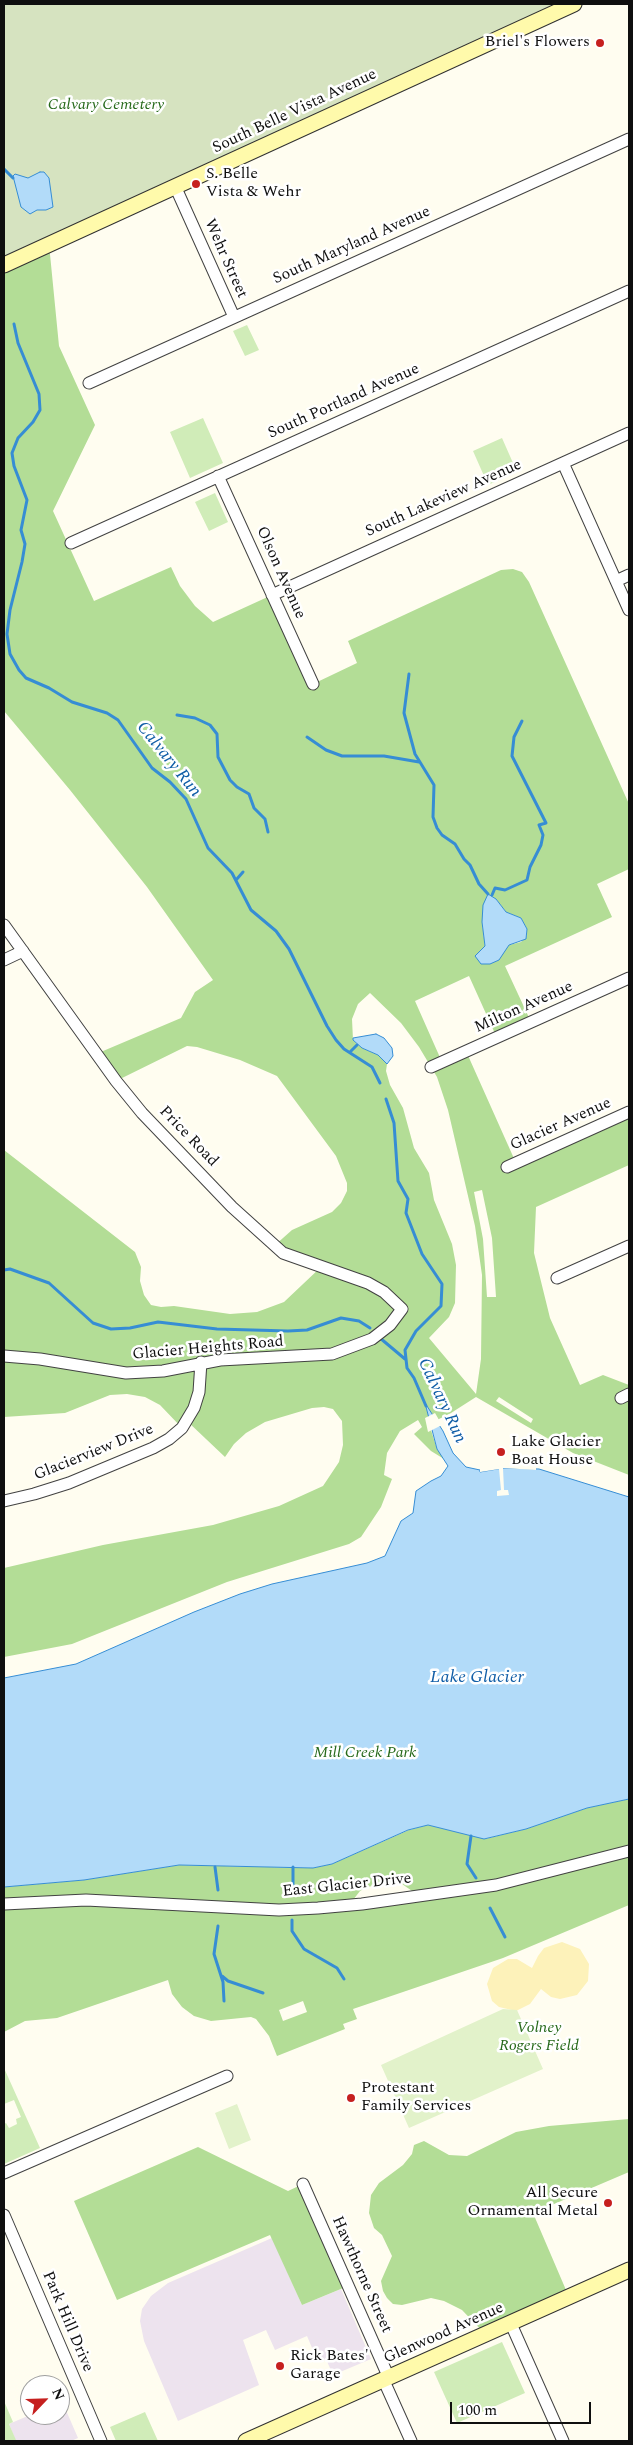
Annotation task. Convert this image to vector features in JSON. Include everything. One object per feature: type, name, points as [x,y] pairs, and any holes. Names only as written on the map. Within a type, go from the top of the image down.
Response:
[{"type":"street","name":"South Belle Vista Avenue","points":[[4,265],[574,4]]},
{"type":"street","name":"South Maryland Avenue","points":[[89,382],[629,139]]},
{"type":"street","name":"Wehr Street","points":[[175,186],[234,317]]},
{"type":"street","name":"South Portland Avenue","points":[[71,543],[629,291]]},
{"type":"street","name":"South Lakeview Avenue","points":[[272,594],[629,433]]},
{"type":"street","points":[[563,463],[629,610]]},
{"type":"street","name":"Olson Avenue","points":[[218,476],[312,684]]},
{"type":"street","points":[[616,581],[629,575]]},
{"type":"street","name":"Price Road","points":[[4,925],[111,1074],[142,1113],[232,1207],[268,1241],[292,1257],[368,1283],[384,1292],[402,1309]]},
{"type":"street","points":[[4,960],[23,951]]},
{"type":"street","name":"Milton Avenue","points":[[431,1067],[629,978]]},
{"type":"street","name":"Glacier Avenue","points":[[507,1167],[629,1112]]},
{"type":"street","points":[[557,1278],[629,1246]]},
{"type":"street","name":"Glacier Heights Road","points":[[4,1356],[40,1359],[126,1373],[169,1370],[201,1362],[337,1353],[372,1339],[390,1325],[402,1309]]},
{"type":"street","name":"Glacierview Drive","points":[[4,1500],[34,1494],[69,1483],[169,1439],[182,1428],[194,1408],[199,1392],[201,1362]]},
{"type":"street","name":"East Glacier Drive","points":[[4,1904],[86,1900],[279,1910],[318,1908],[362,1904],[496,1885],[629,1851]]},
{"type":"street","points":[[4,2173],[227,2076]]},
{"type":"street","name":"Hawthorne Street","points":[[303,2184],[387,2380],[411,2441]]},
{"type":"street","name":"Park Hill Drive","points":[[4,2215],[101,2441]]},
{"type":"street","name":"Glenwood Avenue","points":[[246,2441],[266,2437],[629,2270]]},
{"type":"street","points":[[511,2324],[563,2441]]},
{"type":"shaded area","points":[[272,2238],[302,2305],[341,2289],[371,2359],[333,2375],[326,2359],[318,2362],[307,2336],[275,2350],[266,2330],[243,2340],[259,2385],[178,2421],[144,2341],[140,2321],[142,2309],[151,2296],[168,2283]]},
{"type":"shaded area","points":[[20,2419],[20,2425],[70,2425],[70,2420],[78,2438],[71,2441],[16,2441],[9,2424]]},
{"type":"green space","name":"Calvary Cemetery","points":[[4,4],[574,4],[4,265]]},
{"type":"green space","points":[[49,244],[59,346],[95,425],[53,511],[94,601],[171,567],[180,586],[195,606],[213,622],[272,595],[313,684],[357,663],[348,641],[501,570],[513,569],[522,572],[529,582],[629,804],[629,869],[597,884],[612,917],[505,966],[531,1022],[497,1038],[469,976],[415,1001],[442,1062],[466,1051],[516,1163],[629,1112],[629,1165],[536,1207],[534,1253],[550,1318],[580,1385],[603,1375],[629,1385],[629,1475],[573,1453],[476,1397],[429,1424],[437,1449],[444,1459],[431,1451],[414,1434],[422,1427],[418,1420],[400,1431],[387,1453],[384,1475],[392,1479],[381,1507],[361,1537],[349,1544],[227,1582],[72,1644],[4,1657],[4,1568],[103,1545],[213,1525],[279,1506],[323,1486],[339,1462],[343,1445],[342,1421],[333,1409],[324,1407],[312,1408],[265,1422],[246,1433],[234,1444],[225,1457],[187,1421],[182,1428],[160,1405],[145,1397],[127,1394],[110,1395],[65,1413],[4,1417],[4,1150],[135,1252],[141,1267],[140,1281],[144,1295],[151,1305],[161,1307],[174,1306],[230,1314],[257,1312],[284,1302],[321,1267],[274,1246],[292,1230],[332,1212],[341,1203],[347,1191],[347,1183],[336,1156],[277,1076],[240,1060],[197,1047],[187,1046],[116,1081],[96,1054],[181,1018],[195,992],[213,980],[147,887],[4,711],[4,265]],"holes":[[[496,899],[506,912],[521,918],[527,929],[527,935],[521,942],[509,945],[499,956],[478,954],[485,946],[482,922]],[[370,993],[401,1023],[419,1047],[437,1077],[448,1110],[475,1226],[482,1275],[481,1359],[476,1394],[429,1338],[449,1317],[455,1303],[456,1265],[452,1244],[434,1200],[429,1173],[414,1148],[403,1108],[390,1085],[386,1071],[387,1064],[378,1055],[362,1048],[353,1040],[352,1019],[358,1004]],[[482,1190],[492,1238],[496,1297],[487,1297],[483,1239],[474,1192]],[[499,1397],[533,1419],[531,1423],[496,1401]]]},
{"type":"green space","points":[[247,325],[259,350],[245,356],[233,331]]},
{"type":"green space","points":[[203,418],[223,463],[190,478],[170,432]]},
{"type":"green space","points":[[502,438],[517,472],[488,485],[473,451]]},
{"type":"green space","points":[[215,493],[228,522],[209,531],[195,502]]},
{"type":"green space","points":[[629,1799],[629,1905],[503,1958],[353,2009],[357,2019],[343,2024],[345,2029],[277,2056],[269,2036],[256,2019],[251,2017],[211,2021],[194,2016],[182,2007],[172,1994],[168,1980],[57,2018],[25,2021],[4,2032],[4,1887],[84,1880],[179,1865],[313,1868],[332,1864],[409,1830],[428,1825],[485,1839],[526,1829],[587,1808]],"holes":[[[390,1883],[402,1884],[415,1893],[353,1900],[360,1891],[367,1887]],[[303,2001],[307,2012],[283,2021],[279,2010]]]},
{"type":"green space","points":[[503,2009],[517,2010],[543,2069],[409,2128],[381,2065]]},
{"type":"green space","points":[[4,2068],[40,2148],[4,2164],[4,2124],[6,2123],[9,2128],[17,2124],[16,2119],[21,2117],[14,2100],[4,2104]]},
{"type":"green space","points":[[237,2104],[251,2140],[229,2149],[215,2113]]},
{"type":"green space","points":[[629,2119],[629,2172],[533,2213],[569,2297],[486,2335],[462,2310],[444,2301],[431,2298],[402,2305],[393,2304],[387,2298],[381,2281],[392,2256],[382,2235],[374,2228],[369,2213],[371,2195],[379,2183],[403,2165],[412,2154],[414,2145],[424,2141],[449,2155],[467,2156],[516,2132],[549,2126]]},
{"type":"green space","points":[[198,2147],[288,2191],[303,2184],[348,2286],[302,2305],[270,2235],[117,2300],[74,2201]]},
{"type":"green space","points":[[502,2342],[525,2393],[457,2423],[434,2372]]},
{"type":"green space","points":[[4,2401],[13,2422],[9,2424],[16,2440],[14,2441],[4,2441]]},
{"type":"green space","points":[[145,2412],[158,2441],[116,2441],[110,2427]]},
{"type":"sand","points":[[562,1942],[580,1949],[589,1964],[588,1981],[577,1995],[560,1999],[551,1997],[541,1989],[530,2004],[516,2011],[499,2007],[492,2001],[487,1984],[493,1968],[508,1959],[517,1959],[532,1968],[544,1948]]},
{"type":"water","points":[[44,172],[49,178],[53,207],[46,210],[37,210],[30,214],[21,207],[13,176],[15,174],[28,178]]},
{"type":"water","points":[[488,894],[496,899],[506,912],[521,918],[527,929],[526,939],[509,945],[499,960],[490,964],[481,964],[475,956],[485,946],[482,922],[483,905]]},
{"type":"water","points":[[376,1034],[384,1038],[392,1048],[393,1056],[387,1064],[378,1055],[362,1048],[353,1040],[353,1038]]},
{"type":"water","name":"Lake Glacier","points":[[425,1403],[443,1431],[453,1453],[466,1467],[480,1470],[480,1472],[503,1468],[539,1469],[629,1497],[629,1799],[587,1808],[526,1829],[484,1839],[428,1825],[408,1830],[332,1864],[313,1868],[179,1865],[84,1880],[4,1887],[4,1678],[76,1664],[194,1612],[240,1594],[272,1584],[367,1563],[385,1556],[401,1521],[413,1513],[416,1491],[441,1476],[448,1466],[437,1449]]},
{"type":"pier","points":[[435,1413],[442,1425],[428,1432],[425,1418]]},
{"type":"pier","points":[[494,1466],[536,1468],[536,1470],[503,1468],[504,1490],[508,1490],[509,1495],[497,1496],[497,1491],[501,1490],[499,1469],[480,1472],[480,1468],[483,1470]]},
{"type":"waterway","name":"Calvary Run","points":[[4,169],[13,178]]},
{"type":"waterway","name":"Calvary Run","points":[[14,324],[18,343],[39,394],[40,410],[33,422],[18,438],[12,453],[14,466],[27,500],[21,530],[25,544],[10,610],[7,634],[10,654],[26,678],[49,688],[72,702],[107,713],[118,720],[152,768],[170,782],[186,799],[208,848],[232,873],[251,910],[276,931],[289,949],[327,1026],[336,1040],[344,1049],[372,1067],[380,1083]]},
{"type":"waterway","points":[[409,674],[404,713],[415,754],[434,785],[433,817],[437,828],[442,835],[455,844],[470,865],[479,884],[488,894]]},
{"type":"waterway","points":[[177,715],[195,718],[210,725],[217,734],[218,757],[230,780],[249,794],[254,808],[265,819],[268,832]]},
{"type":"waterway","points":[[492,895],[495,888],[505,890],[527,880],[530,867],[541,845],[543,835],[539,825],[546,823],[512,756],[514,737],[522,721]]},
{"type":"waterway","points":[[307,737],[326,750],[342,756],[384,756],[419,762]]},
{"type":"waterway","points":[[236,880],[243,872]]},
{"type":"waterway","points":[[350,1052],[357,1045]]},
{"type":"waterway","name":"Calvary Run","points":[[386,1099],[394,1123],[398,1181],[408,1199],[406,1213],[422,1254],[442,1284],[441,1306],[416,1331],[405,1350],[407,1368],[414,1378],[426,1406]]},
{"type":"waterway","points":[[4,1270],[10,1269],[49,1283],[93,1323],[111,1329],[130,1328],[158,1322],[217,1329],[288,1331],[307,1330],[341,1318],[359,1321],[370,1328]]},
{"type":"waterway","points":[[380,1338],[405,1359]]},
{"type":"waterway","points":[[471,1836],[467,1864],[476,1878]]},
{"type":"waterway","points":[[215,1867],[218,1890]]},
{"type":"waterway","points":[[293,1867],[293,1889]]},
{"type":"waterway","points":[[490,1908],[505,1937]]},
{"type":"waterway","points":[[292,1920],[292,1931],[304,1949],[337,1968],[344,1979]]},
{"type":"waterway","points":[[218,1926],[214,1954],[223,1982],[224,2001]]},
{"type":"waterway","points":[[222,1976],[228,1981],[263,1993]]},
{"type":"place","name":"Briel's Flowers","points":[[600,43]]},
{"type":"place","name":"S. Belle Vista & Wehr","points":[[196,184]]},
{"type":"place","name":"Lake Glacier Boat House","points":[[501,1452]]},
{"type":"place","name":"Protestant Family Services","points":[[351,2098]]},
{"type":"place","name":"All Secure Ornamental Metal","points":[[608,2203]]},
{"type":"place","name":"Rick Bates' Garage","points":[[280,2366]]},
{"type":"park label","name":"Mill Creek Park","points":[[365,1754]]},
{"type":"park label","name":"Volney Rogers Field","points":[[539,2038]]}]
